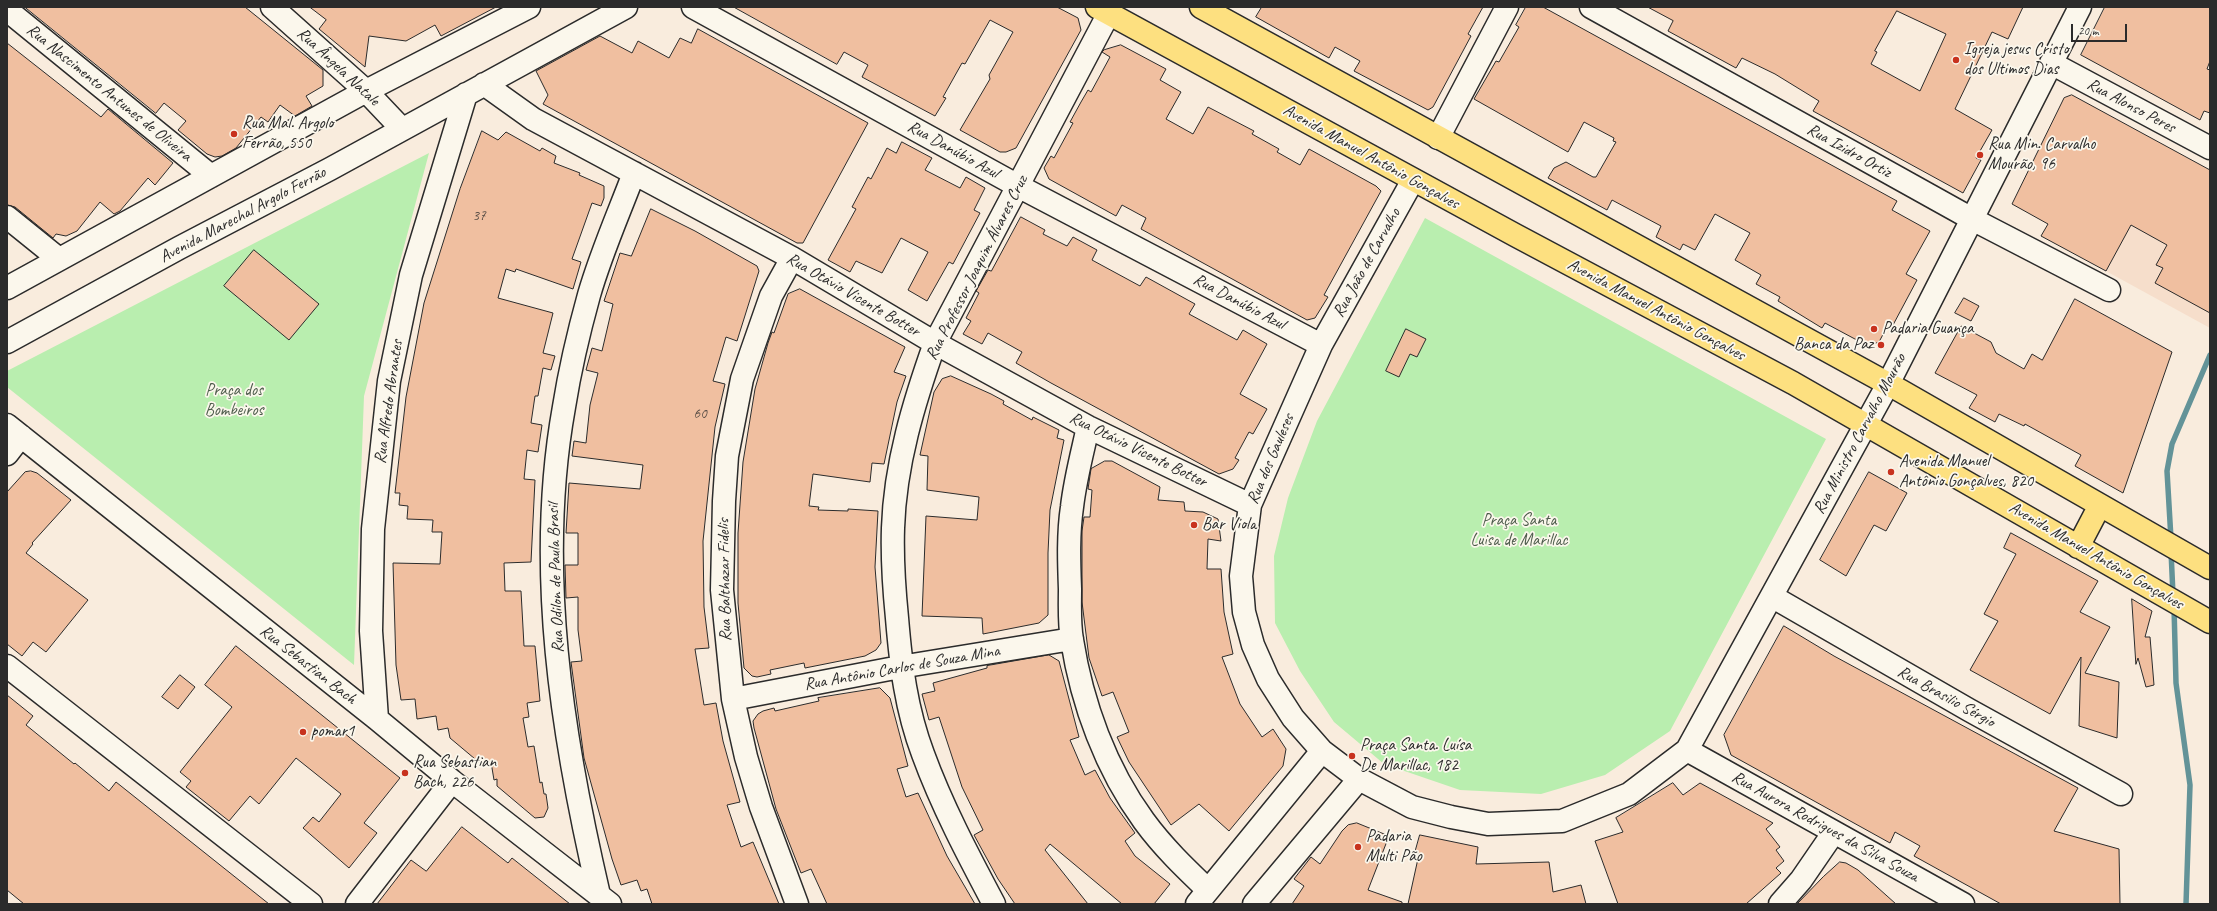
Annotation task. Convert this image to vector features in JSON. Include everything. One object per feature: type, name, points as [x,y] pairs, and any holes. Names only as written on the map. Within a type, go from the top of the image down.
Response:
[{"type":"main road","points":[[1201,7],[1888,384],[2210,568]]},
{"type":"main road","name":"Avenida Manuel Antônio Gonçalves","points":[[1103,10],[1413,180],[1793,383],[2210,622]]},
{"type":"main road","points":[[2078,547],[2100,505]]},
{"type":"street","name":"Rua Ângela Natale","points":[[272,7],[366,91],[402,129]]},
{"type":"street","points":[[7,288],[366,91],[529,7]]},
{"type":"street","name":"Avenida Marechal Argolo Ferrão","points":[[7,342],[626,7]]},
{"type":"street","name":"Rua Danúbio Azul","points":[[693,7],[1018,186],[1321,345]]},
{"type":"street","points":[[1438,138],[1507,7]]},
{"type":"street","name":"Rua Ministro Carvalho Mourão","points":[[1687,750],[1773,597],[1865,424],[1888,384],[2080,7]]},
{"type":"street","name":"Rua Izidro Ortiz","points":[[1597,9],[1972,219],[2109,290]]},
{"type":"street","name":"Rua Nascimento Antunes de Oliveira","points":[[7,10],[210,176]]},
{"type":"street","name":"Rua Professor Joaquim Álvares Cruz","points":[[994,904],[941,799],[922,753],[905,696],[900,667],[893,574],[893,526],[901,460],[921,385],[935,343],[1018,186],[1103,10]]},
{"type":"street","name":"Rua Alonso Peres","points":[[2052,63],[2210,148]]},
{"type":"street","name":"Rua Otávio Vicente Botter","points":[[475,89],[792,258],[935,343],[1088,427],[1250,505]]},
{"type":"street","name":"Rua Alfredo Abrantes","points":[[377,719],[371,631],[373,529],[389,381],[412,275],[475,89]]},
{"type":"street","name":"Rua Odilon de Paula Brasil","points":[[604,899],[586,839],[573,770],[554,629],[551,521],[564,407],[590,293],[634,173]]},
{"type":"street","name":"Rua João de Carvalho","points":[[1321,345],[1413,180]]},
{"type":"street","points":[[7,217],[60,259]]},
{"type":"street","name":"Rua Balthazar Fidelis","points":[[792,258],[771,296],[742,379],[727,456],[724,501],[722,590],[733,700],[746,757],[761,807],[797,904]]},
{"type":"street","name":"Rua dos Gauleses","points":[[1321,345],[1250,505],[1241,576],[1244,612],[1253,645],[1268,679],[1293,718],[1322,751],[1359,779],[1412,807],[1451,817],[1488,824],[1562,820],[1629,794],[1687,750]]},
{"type":"street","points":[[1088,427],[1077,474],[1071,509],[1069,573],[1072,639],[1083,692],[1101,742],[1124,790],[1144,821],[1171,854],[1202,897],[1322,751]]},
{"type":"street","points":[[7,454],[14,431]]},
{"type":"street","name":"Rua Sebastian Bach","points":[[14,431],[377,719],[452,781],[604,899]]},
{"type":"street","name":"Rua Brasilio Sérgio","points":[[1773,597],[1962,706],[2121,794]]},
{"type":"street","name":"Rua Antônio Carlos de Souza Mina","points":[[733,700],[900,667],[1072,639]]},
{"type":"street","points":[[7,666],[311,904]]},
{"type":"street","name":"Rua Aurora Rodrigues da Silva Souza","points":[[1687,750],[1963,904]]},
{"type":"street","points":[[1254,904],[1359,779]]},
{"type":"street","points":[[357,904],[452,781]]},
{"type":"street","points":[[1780,904],[1801,880],[1834,832]]},
{"type":"shaded area","points":[[2127,204],[2210,249],[2210,328],[2095,265]]},
{"type":"green space","name":"Praça dos Bombeiros","points":[[429,153],[364,396],[354,665],[7,387],[7,371]]},
{"type":"green space","name":"Praça Santa Luisa de Marillac","points":[[1425,218],[1826,439],[1670,731],[1605,775],[1541,794],[1460,790],[1384,764],[1334,722],[1300,671],[1275,623],[1274,556],[1288,498],[1317,421]]},
{"type":"building","points":[[25,7],[245,7],[323,70],[323,86],[306,96],[312,106],[295,116],[280,105],[268,122],[261,117],[236,148],[222,156],[215,157],[207,154],[178,130],[186,121],[164,103],[156,113]]},
{"type":"building","points":[[310,7],[496,7],[441,36],[435,25],[406,41],[369,36],[365,67],[319,29],[326,20]]},
{"type":"building","points":[[734,7],[1057,7],[1078,18],[1081,30],[1016,148],[1006,152],[1000,152],[960,130],[990,79],[989,75],[1013,32],[990,20],[965,64],[962,63],[943,97],[946,98],[935,116],[862,77],[868,65],[844,52],[837,64]]},
{"type":"building","points":[[1262,7],[1483,7],[1468,34],[1471,36],[1433,107],[1428,110],[1354,71],[1360,61],[1335,47],[1329,58],[1256,17]]},
{"type":"building","points":[[1526,7],[1543,7],[1897,201],[1892,210],[1930,231],[1906,274],[1917,280],[1893,325],[1889,323],[1879,342],[1868,346],[1825,323],[1822,328],[1778,301],[1780,297],[1756,284],[1761,275],[1735,260],[1750,233],[1715,214],[1695,250],[1683,244],[1680,250],[1656,237],[1661,226],[1612,200],[1607,210],[1548,178],[1554,168],[1566,162],[1593,177],[1596,177],[1616,142],[1613,141],[1614,138],[1584,122],[1568,152],[1474,99],[1496,61],[1499,62],[1519,27],[1516,25]]},
{"type":"building","points":[[1648,7],[2023,7],[2008,39],[1992,32],[1955,109],[1992,130],[1976,158],[1981,160],[1963,193],[1813,111],[1819,101],[1775,74],[1742,58],[1736,68],[1668,31],[1673,21]],"holes":[[[1897,11],[1946,34],[1920,91],[1871,64],[1877,52],[1875,51]]]},
{"type":"building","points":[[2105,7],[2210,7],[2210,61],[2207,69],[2210,70],[2210,113],[2204,111],[2200,120],[2081,55]]},
{"type":"building","points":[[698,29],[868,123],[803,243],[797,243],[543,104],[548,95],[536,71],[600,36],[632,53],[638,41],[669,58],[680,38],[691,43]]},
{"type":"building","points":[[7,43],[101,117],[108,109],[173,163],[155,185],[148,178],[120,211],[114,214],[100,202],[77,231],[66,236],[56,234],[53,238],[15,207],[7,205]]},
{"type":"building","points":[[1121,45],[1166,69],[1160,80],[1181,92],[1166,119],[1193,134],[1208,107],[1254,131],[1252,134],[1279,149],[1277,152],[1300,165],[1309,149],[1376,186],[1381,191],[1324,295],[1328,297],[1315,318],[1307,320],[1141,229],[1146,218],[1122,205],[1116,216],[1049,179],[1044,168],[1051,156],[1054,158],[1073,123],[1070,122],[1081,102],[1088,90],[1091,92],[1110,57],[1102,52]]},
{"type":"building","points":[[2072,95],[2210,170],[2210,313],[2155,283],[2163,268],[2156,265],[2167,245],[2131,225],[2106,271],[2041,236],[2048,224],[2012,204],[2064,98]]},
{"type":"building","points":[[482,131],[498,140],[506,132],[540,151],[542,148],[556,156],[554,163],[580,173],[579,175],[604,186],[604,198],[601,206],[592,203],[572,259],[581,262],[573,289],[516,269],[515,272],[506,269],[498,298],[553,313],[543,353],[555,356],[551,370],[543,368],[538,396],[535,396],[531,423],[542,425],[538,452],[527,450],[524,479],[535,480],[531,562],[504,563],[505,591],[521,591],[524,646],[535,646],[540,701],[527,703],[529,717],[523,718],[528,747],[534,746],[540,783],[542,782],[544,794],[546,794],[548,808],[544,817],[535,818],[497,786],[497,779],[494,780],[491,762],[481,764],[450,738],[448,728],[438,730],[436,716],[417,719],[415,699],[401,700],[396,665],[393,563],[440,564],[442,532],[432,532],[433,520],[407,519],[408,506],[399,505],[400,493],[395,493],[406,397],[424,303],[460,189]]},
{"type":"building","points":[[902,142],[932,158],[925,170],[960,188],[966,177],[985,188],[974,210],[980,213],[953,264],[949,262],[927,301],[908,290],[928,252],[901,238],[882,273],[856,261],[850,272],[828,260],[856,209],[852,207],[868,177],[871,179],[887,148],[896,153]]},
{"type":"building","points":[[651,209],[695,231],[757,266],[759,271],[737,341],[726,337],[713,381],[725,384],[715,427],[703,541],[704,607],[709,648],[695,649],[704,705],[716,703],[723,741],[740,802],[727,805],[741,847],[753,842],[779,904],[652,904],[647,889],[641,891],[637,880],[621,885],[612,859],[584,758],[571,662],[582,661],[578,630],[578,597],[566,598],[565,565],[578,565],[578,533],[566,533],[569,483],[640,489],[643,465],[572,456],[574,441],[586,443],[590,405],[598,373],[586,370],[592,348],[602,351],[613,304],[604,301],[620,253],[631,256]]},
{"type":"building","points":[[1021,217],[1045,230],[1043,234],[1067,246],[1073,237],[1097,250],[1092,260],[1140,286],[1146,277],[1195,304],[1189,314],[1237,340],[1243,330],[1267,344],[1240,394],[1267,409],[1253,434],[1249,432],[1235,458],[1239,460],[1233,469],[1219,474],[1051,383],[1016,363],[1022,352],[988,333],[982,344],[963,334],[971,321],[966,318],[979,293],[976,291],[988,270],[991,271]]},
{"type":"building","points":[[254,250],[319,304],[289,340],[224,286]]},
{"type":"building","points":[[800,289],[905,347],[894,372],[906,376],[897,402],[884,464],[872,463],[870,482],[813,474],[809,506],[819,507],[818,510],[848,511],[848,509],[878,511],[875,567],[881,643],[876,650],[865,656],[805,668],[804,663],[770,670],[771,674],[757,677],[752,676],[744,668],[738,603],[738,533],[743,462],[755,389],[768,343],[772,332],[774,333],[788,294]]},
{"type":"building","points":[[1964,298],[1979,306],[1971,321],[1955,313]]},
{"type":"building","points":[[2075,299],[2172,352],[2123,493],[2075,466],[2081,455],[2025,424],[2024,426],[1999,414],[1995,422],[1969,408],[1977,395],[1935,373],[1961,326],[1991,342],[1996,353],[2024,369],[2032,354],[2042,360]]},
{"type":"building","points":[[1406,329],[1426,339],[1417,357],[1410,354],[1399,377],[1386,371]]},
{"type":"building","points":[[951,376],[1004,401],[1003,404],[1032,420],[1033,417],[1059,430],[1057,438],[1064,440],[1050,510],[1048,615],[1039,623],[983,634],[982,618],[922,616],[926,516],[977,520],[979,497],[927,490],[928,456],[920,455],[934,392],[942,379]]},
{"type":"building","points":[[1105,461],[1112,461],[1160,487],[1158,500],[1184,502],[1185,511],[1203,512],[1218,519],[1221,541],[1208,539],[1207,569],[1221,569],[1224,612],[1233,654],[1222,657],[1240,704],[1262,737],[1273,729],[1286,749],[1283,766],[1229,831],[1199,804],[1171,825],[1129,762],[1117,737],[1129,732],[1113,692],[1102,696],[1089,658],[1082,602],[1082,531],[1084,517],[1090,517],[1092,490],[1088,489],[1091,469]]},
{"type":"building","points":[[31,471],[37,473],[71,500],[32,543],[33,544],[26,553],[88,600],[46,652],[33,642],[22,656],[7,644],[7,492],[25,472]]},
{"type":"building","points":[[1869,472],[1907,493],[1886,531],[1874,525],[1846,576],[1820,560]]},
{"type":"building","points":[[2011,533],[2098,581],[2080,612],[2110,627],[2085,673],[2119,682],[2117,738],[2079,726],[2081,657],[2050,714],[1970,670],[1998,621],[1984,614],[2016,554],[2004,548]]},
{"type":"building","points":[[2132,599],[2152,611],[2145,637],[2150,637],[2154,685],[2146,687],[2138,658],[2136,664]]},
{"type":"building","points":[[1784,626],[1834,656],[2078,788],[2054,831],[2119,849],[2120,904],[2001,904],[1914,856],[1920,846],[1895,832],[1890,843],[1731,755],[1724,735]]},
{"type":"building","points":[[236,646],[400,778],[364,823],[377,833],[349,868],[303,828],[313,817],[319,822],[341,794],[296,758],[259,804],[250,796],[229,821],[186,787],[191,781],[180,772],[232,707],[205,685]]},
{"type":"building","points":[[1049,655],[1059,661],[1079,737],[1070,740],[1085,775],[1095,770],[1110,798],[1135,833],[1125,841],[1135,856],[1170,884],[1154,904],[1122,904],[1050,844],[1045,850],[1088,904],[1015,904],[998,879],[974,835],[983,830],[962,787],[939,717],[929,720],[922,694],[935,691],[933,683],[987,668],[987,666]]},
{"type":"building","points":[[180,675],[195,687],[178,709],[162,697]]},
{"type":"building","points":[[880,688],[890,698],[908,766],[897,769],[906,797],[918,793],[947,856],[975,904],[827,904],[811,869],[801,873],[776,809],[753,721],[758,714],[774,708],[775,711],[819,701],[818,698]]},
{"type":"building","points":[[7,695],[33,716],[26,725],[74,764],[75,763],[109,791],[116,782],[269,904],[24,904],[7,890]]},
{"type":"building","points":[[1673,783],[1683,795],[1700,783],[1773,823],[1766,829],[1780,847],[1776,850],[1784,861],[1776,868],[1781,873],[1746,904],[1618,904],[1595,841],[1623,832],[1616,818]]},
{"type":"building","points":[[1357,823],[1389,836],[1368,890],[1402,902],[1402,904],[1292,904],[1304,886],[1294,879],[1311,857],[1320,864],[1342,831],[1348,825]]},
{"type":"building","points":[[462,827],[508,863],[512,858],[570,904],[377,904],[411,860],[426,871]]},
{"type":"building","points":[[1420,835],[1478,847],[1476,864],[1549,862],[1553,892],[1581,885],[1586,904],[1408,904],[1419,854],[1415,853]]},
{"type":"building","points":[[1840,862],[1846,863],[1858,870],[1896,904],[1797,904]]},
{"type":"waterway","points":[[2171,539],[2167,471],[2172,444],[2210,355]]},
{"type":"waterway","points":[[2171,551],[2173,595]]},
{"type":"waterway","points":[[2174,607],[2176,683],[2190,785],[2186,904]]},
{"type":"place","name":"Igreja jesus Cristo dos Ultimos Dias","points":[[1956,60]]},
{"type":"place","name":"Rua Mal. Argolo Ferrão, 550","points":[[234,134]]},
{"type":"place","name":"Rua Min. Carvalho Mourão, 96","points":[[1980,155]]},
{"type":"place","name":"Padaria Guança","points":[[1874,329]]},
{"type":"place","name":"Banca da Paz","points":[[1881,345]]},
{"type":"place","name":"Avenida Manuel Antônio Gonçalves, 820","points":[[1891,472]]},
{"type":"place","name":"Bar Viola","points":[[1194,525]]},
{"type":"place","name":"pomar1","points":[[303,732]]},
{"type":"place","name":"Praça Santa. Luísa De Marillac, 182","points":[[1352,756]]},
{"type":"place","name":"Rua Sebastian Bach, 226","points":[[405,773]]},
{"type":"place","name":"Padaria Multi Pão","points":[[1358,847]]}]
